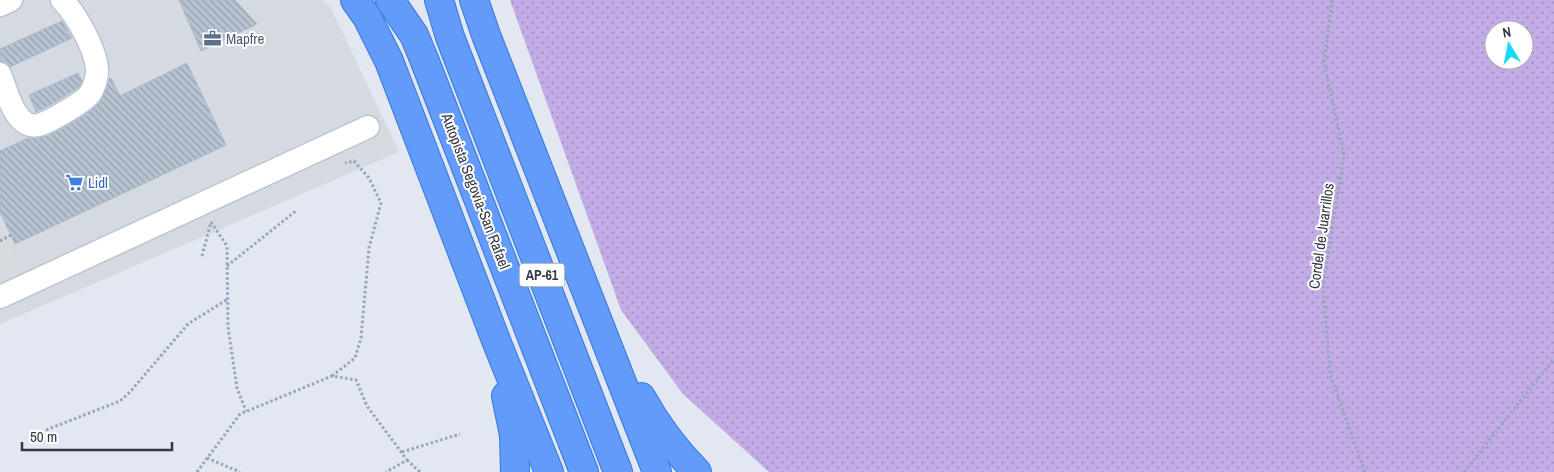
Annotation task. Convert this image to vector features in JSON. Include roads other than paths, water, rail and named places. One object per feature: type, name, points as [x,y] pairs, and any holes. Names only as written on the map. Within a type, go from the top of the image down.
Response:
[{"type":"highway","points":[[355,0],[367,17],[389,61],[497,343],[549,472]]},
{"type":"highway","name":"Autopista Segovia-San Rafael","points":[[390,0],[414,35],[424,58],[584,472]]},
{"type":"highway","name":"Autopista Segovia-San Rafael","points":[[439,0],[450,37],[618,472]]},
{"type":"highway","points":[[474,0],[594,313],[658,472]]},
{"type":"highway","points":[[594,313],[653,419],[697,472]]},
{"type":"highway","points":[[497,343],[514,435],[515,472]]},
{"type":"street","points":[[0,6],[11,0]]},
{"type":"street","points":[[0,74],[14,108],[22,121],[29,126],[38,125],[52,118],[89,95],[97,73],[96,61],[84,34],[62,0]]},
{"type":"street","points":[[0,297],[206,213],[368,127]]},
{"type":"place","name":"Mapfre","points":[[212,38]]},
{"type":"place","name":"Lidl","points":[[74,182]]}]
